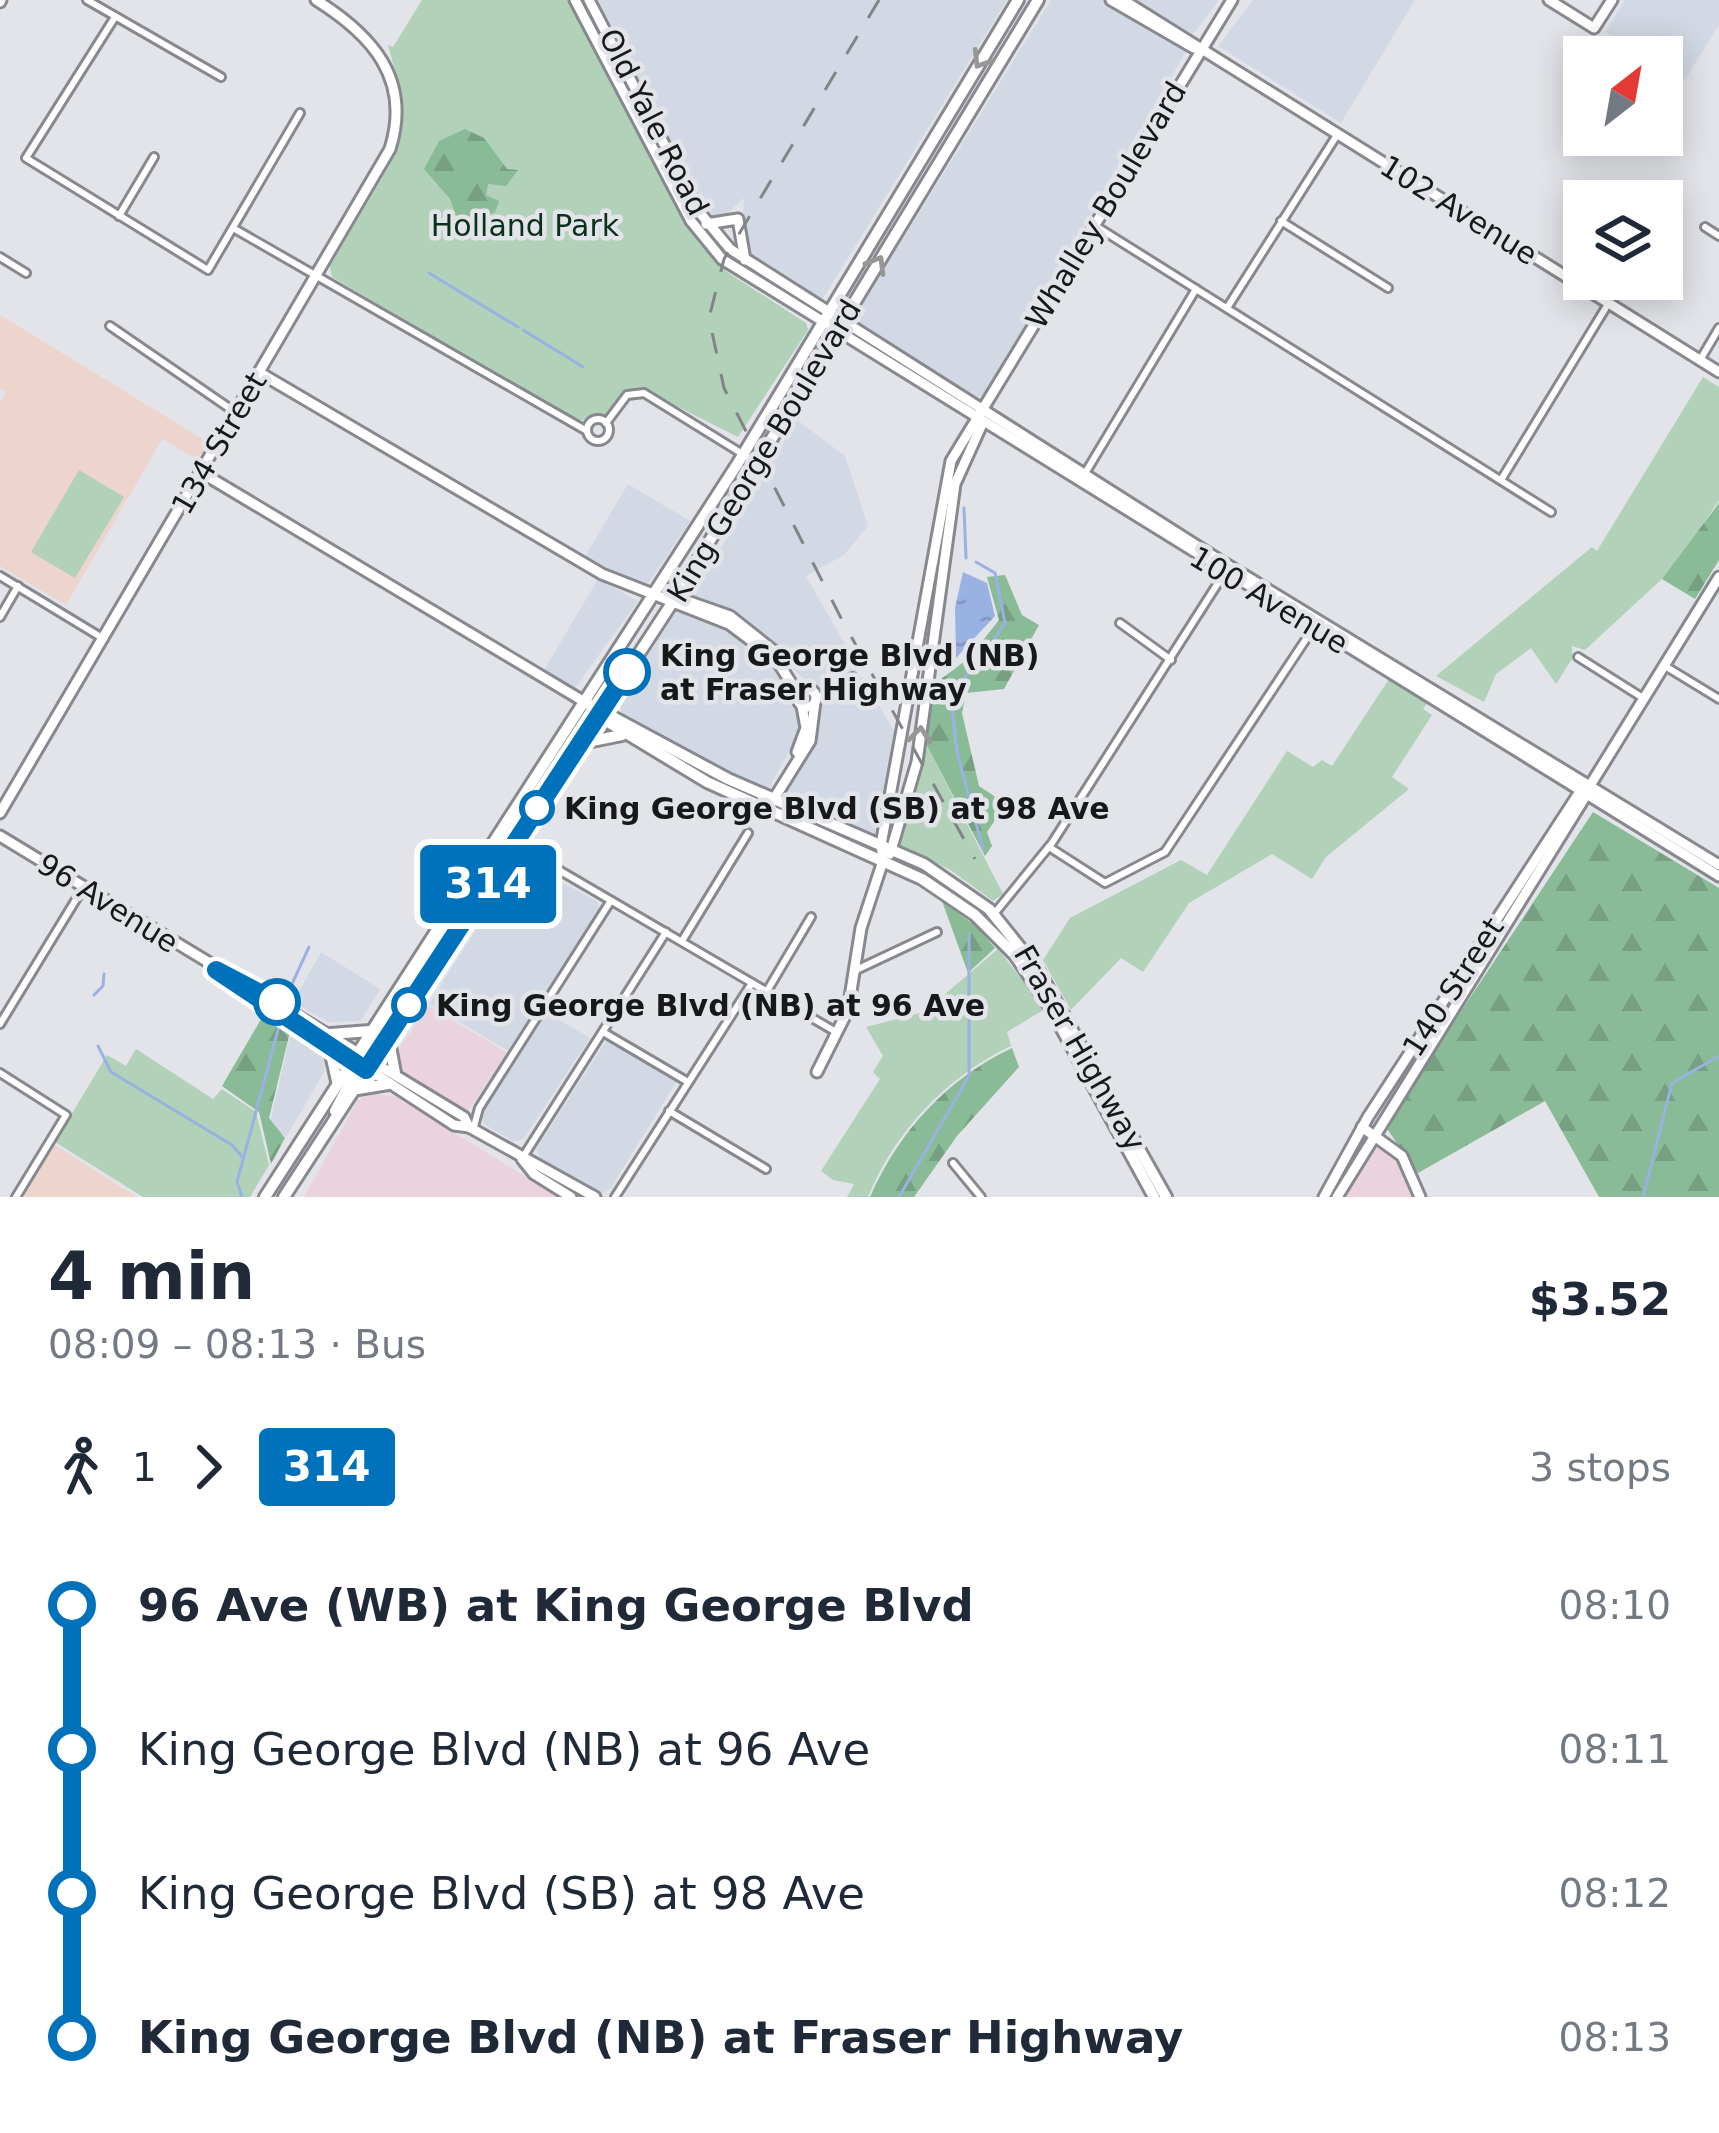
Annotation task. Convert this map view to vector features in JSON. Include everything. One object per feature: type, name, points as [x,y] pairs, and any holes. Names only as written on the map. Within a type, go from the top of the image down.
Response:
[{"type":"main road","name":"134 Street","points":[[0,813],[390,149],[397,108],[385,62],[360,29],[316,0]]},
{"type":"main road","name":"Old Yale Road","points":[[575,0],[613,54],[706,224],[745,260],[824,317]]},
{"type":"main road","name":"Old Yale Road","points":[[589,0],[705,242],[824,317]]},
{"type":"main road","name":"King George Boulevard","points":[[284,1197],[352,1090],[370,1031],[743,454],[1018,0]]},
{"type":"main road","name":"King George Boulevard","points":[[265,1197],[337,1081],[388,1036],[600,714],[1038,0]]},
{"type":"main road","name":"102 Avenue","points":[[1112,0],[1199,50]]},
{"type":"main road","name":"102 Avenue","points":[[1123,0],[1719,372]]},
{"type":"main road","name":"Whalley Boulevard","points":[[817,1072],[839,1034],[861,928],[917,762],[956,484],[980,417],[1232,0]]},
{"type":"main road","points":[[1550,0],[1594,28],[1612,0]]},
{"type":"main road","points":[[952,140],[944,120],[967,117]]},
{"type":"main road","points":[[706,224],[738,219],[745,260]]},
{"type":"main road","name":"100 Avenue","points":[[824,317],[1719,876]]},
{"type":"main road","points":[[260,373],[602,574],[674,599],[747,636],[812,695],[810,741],[770,803]]},
{"type":"main road","name":"100 Avenue","points":[[980,417],[1084,475],[1314,626],[1719,866]]},
{"type":"main road","points":[[202,472],[600,714]]},
{"type":"main road","name":"140 Street","points":[[1324,1197],[1719,577]]},
{"type":"main road","points":[[770,803],[803,741],[802,706],[812,695]]},
{"type":"main road","name":"Fraser Highway","points":[[600,714],[624,735],[951,880],[994,914],[1038,970],[1166,1197]]},
{"type":"main road","name":"Fraser Highway","points":[[600,714],[951,896],[1015,955],[1050,1006],[1154,1197]]},
{"type":"main road","points":[[579,744],[624,735]]},
{"type":"main road","name":"96 Avenue","points":[[0,836],[469,1124],[571,1197]]},
{"type":"main road","points":[[337,1081],[330,1040],[370,1031]]},
{"type":"main road","points":[[352,1090],[392,1079],[388,1036]]},
{"type":"main road","points":[[333,1120],[336,1100],[362,1060]]},
{"type":"main road","points":[[1367,1130],[1402,1156],[1420,1197]]},
{"type":"main road","name":"140 Street","points":[[1337,1197],[1367,1130]]},
{"type":"main road","name":"96 Avenue","points":[[522,1159],[540,1164],[595,1197]]},
{"type":"street","points":[[87,0],[220,77]]},
{"type":"street","points":[[115,17],[26,158],[208,270],[300,113]]},
{"type":"street","points":[[1227,308],[1337,135]]},
{"type":"street","points":[[118,216],[154,157]]},
{"type":"street","points":[[1281,221],[1388,288]]},
{"type":"street","points":[[1094,225],[1551,512]]},
{"type":"street","points":[[1705,227],[1719,236]]},
{"type":"street","points":[[233,228],[587,430],[593,440],[604,439],[605,423],[627,395],[640,392],[757,464]]},
{"type":"street","points":[[0,257],[26,273]]},
{"type":"street","points":[[1084,475],[1196,289]]},
{"type":"street","points":[[1501,480],[1608,303]]},
{"type":"street","points":[[110,326],[236,413]]},
{"type":"street","points":[[1700,360],[1719,328]]},
{"type":"street","points":[[587,430],[594,419],[605,423]]},
{"type":"street","points":[[994,914],[1049,847],[1227,570]]},
{"type":"street","points":[[0,576],[104,639]]},
{"type":"street","points":[[0,617],[18,586]]},
{"type":"street","points":[[1120,623],[1171,660]]},
{"type":"street","points":[[1049,847],[1106,883],[1165,852],[1314,626]]},
{"type":"street","points":[[1579,657],[1643,698]]},
{"type":"street","points":[[1665,666],[1719,699]]},
{"type":"street","points":[[812,695],[853,677]]},
{"type":"street","points":[[682,941],[748,833]]},
{"type":"street","points":[[514,844],[839,1034]]},
{"type":"street","points":[[0,1024],[83,888]]},
{"type":"street","points":[[469,1124],[610,902]]},
{"type":"street","points":[[766,991],[811,917]]},
{"type":"street","points":[[522,1159],[666,932]]},
{"type":"street","points":[[854,971],[937,932]]},
{"type":"street","points":[[614,1197],[752,982]]},
{"type":"street","points":[[603,1032],[688,1082]]},
{"type":"street","points":[[0,1073],[66,1115],[16,1197]]},
{"type":"street","points":[[469,1124],[479,1108]]},
{"type":"street","points":[[669,1111],[766,1168]]},
{"type":"street","points":[[952,1163],[981,1197]]},
{"type":"shaded area","points":[[593,0],[1007,0],[822,300],[748,253],[742,241],[744,198],[722,219],[707,216]]},
{"type":"shaded area","points":[[1051,0],[1122,0],[1119,8],[1186,52],[986,394],[972,399],[855,324],[854,318]]},
{"type":"shaded area","points":[[1133,0],[1219,0],[1193,34]]},
{"type":"shaded area","points":[[1253,0],[1415,0],[1341,123],[1218,46]]},
{"type":"shaded area","points":[[1625,0],[1719,0],[1719,25],[1685,80],[1683,36],[1612,36],[1605,32]]},
{"type":"shaded area","points":[[0,315],[209,443],[199,460],[162,439],[66,605],[0,566],[0,403],[6,392],[0,388]]},
{"type":"shaded area","points":[[797,420],[845,456],[868,526],[844,555],[806,576],[859,669],[826,687],[807,683],[764,637],[693,598],[688,590],[718,553]]},
{"type":"shaded area","points":[[628,484],[690,521],[648,584],[584,558]]},
{"type":"shaded area","points":[[598,579],[638,601],[575,688],[544,670]]},
{"type":"shaded area","points":[[678,609],[726,624],[776,662],[794,694],[789,704],[802,712],[803,726],[768,790],[699,760],[621,713],[621,698]]},
{"type":"shaded area","points":[[862,677],[899,739],[880,830],[872,835],[804,809],[782,793],[811,746],[819,701]]},
{"type":"shaded area","points":[[520,859],[598,902],[599,908],[510,1052],[429,1004]]},
{"type":"shaded area","points":[[321,952],[380,989],[361,1021],[328,1022],[293,1002]]},
{"type":"shaded area","points":[[428,1006],[508,1053],[466,1113],[399,1072],[396,1053]]},
{"type":"shaded area","points":[[546,1012],[590,1038],[524,1138],[514,1142],[484,1124],[481,1116]]},
{"type":"shaded area","points":[[291,1032],[324,1054],[325,1071],[286,1137],[270,1123]]},
{"type":"shaded area","points":[[606,1041],[677,1081],[610,1189],[601,1194],[541,1159],[536,1149]]},
{"type":"shaded area","points":[[370,1093],[396,1097],[559,1197],[304,1197],[358,1100]]},
{"type":"shaded area","points":[[1374,1143],[1393,1152],[1415,1197],[1342,1197]]},
{"type":"shaded area","points":[[53,1144],[137,1197],[21,1197]]},
{"type":"green space","name":"Holland Park","points":[[422,0],[569,0],[700,244],[727,272],[806,323],[808,330],[738,437],[640,388],[625,392],[605,416],[575,421],[332,277],[330,266],[389,166],[401,132],[402,96],[388,45],[393,47]]},
{"type":"green space","points":[[465,129],[484,138],[507,169],[518,170],[506,186],[488,184],[486,195],[499,201],[495,212],[470,223],[457,218],[450,199],[424,169],[439,141]]},
{"type":"green space","points":[[1703,377],[1719,387],[1719,500],[1675,567],[1585,650],[1572,646],[1572,659],[1556,684],[1531,648],[1496,674],[1484,702],[1436,676],[1592,547],[1597,551]]},
{"type":"green space","points":[[79,470],[124,497],[75,578],[31,552]]},
{"type":"green space","points":[[1719,503],[1719,560],[1695,599],[1662,579]]},
{"type":"green space","points":[[1005,575],[1022,615],[1039,625],[1004,689],[966,693],[962,713],[979,786],[1006,804],[987,832],[992,846],[985,856],[924,740],[937,682],[969,658],[999,620],[987,577]]},
{"type":"green space","points":[[1389,679],[1427,703],[1423,709],[1432,715],[1392,777],[1409,789],[1326,857],[1312,879],[1272,854],[1189,903],[1143,972],[1121,958],[1071,1010],[1043,960],[1070,918],[1181,860],[1207,875],[1287,751],[1313,767],[1322,760],[1332,766]]},
{"type":"green space","points":[[924,740],[1003,894],[993,901],[949,869],[898,845]]},
{"type":"green space","points":[[1593,812],[1719,888],[1719,1197],[1599,1197],[1545,1101],[1418,1173],[1385,1126]]},
{"type":"green space","points":[[942,901],[977,927],[995,948],[968,973]]},
{"type":"green space","points":[[998,949],[1045,1009],[1007,1032],[1011,1046],[965,1073],[925,1108],[893,1150],[868,1197],[847,1197],[854,1184],[833,1180],[821,1171],[880,1079],[873,1072],[883,1056],[866,1027],[924,1012]]},
{"type":"green space","points":[[264,1014],[290,1032],[269,1118],[285,1138],[271,1164],[259,1112],[222,1086]]},
{"type":"green space","points":[[1012,1048],[1019,1067],[957,1136],[914,1197],[870,1197],[895,1150],[928,1109],[966,1075]]},
{"type":"green space","points":[[136,1049],[213,1099],[222,1089],[256,1112],[269,1165],[250,1197],[143,1197],[55,1142],[107,1055],[126,1066]]},
{"type":"water","points":[[963,572],[987,583],[995,616],[956,658],[955,608]]},
{"type":"waterway","points":[[429,273],[518,327]]},
{"type":"waterway","points":[[523,330],[557,351]]},
{"type":"waterway","points":[[559,352],[583,367]]},
{"type":"waterway","points":[[964,508],[966,558]]},
{"type":"waterway","points":[[952,688],[976,667],[1005,623],[995,573],[976,562]]},
{"type":"waterway","points":[[952,708],[957,752],[983,849]]},
{"type":"waterway","points":[[899,1197],[969,1076],[969,934]]},
{"type":"waterway","points":[[286,997],[309,947]]},
{"type":"waterway","points":[[94,995],[103,986],[104,974]]},
{"type":"waterway","points":[[242,1197],[237,1182],[279,1026]]},
{"type":"waterway","points":[[98,1046],[111,1072],[232,1145],[243,1158]]},
{"type":"waterway","points":[[1643,1197],[1672,1083],[1719,1056]]},
{"type":"railway","points":[[879,0],[724,259],[709,318],[724,388],[842,620],[975,859]]},
{"type":"bus line","name":"314","points":[[277,1002],[224,970],[216,970],[220,977],[366,1070],[627,672]]},
{"type":"place","name":"King George Blvd (NB) at Fraser Highway","points":[[627,672]]},
{"type":"place","name":"King George Blvd (SB) at 98 Ave","points":[[537,808]]},
{"type":"place","name":"King George Blvd (NB) at 96 Ave","points":[[409,1005]]}]
